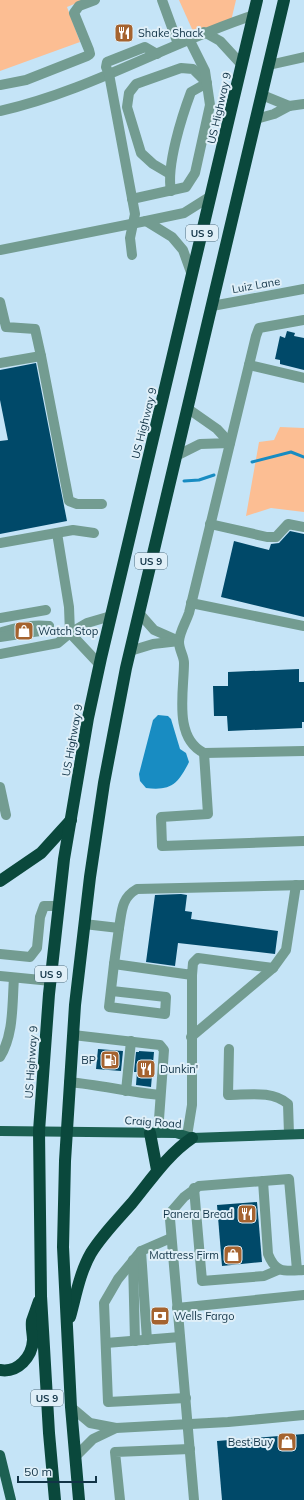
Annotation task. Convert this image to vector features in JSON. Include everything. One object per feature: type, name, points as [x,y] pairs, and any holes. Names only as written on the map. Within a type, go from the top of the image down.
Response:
[{"type":"highway","name":"US Highway 9","points":[[55,1500],[49,1433],[41,1296],[39,1131],[51,981],[64,859],[88,718],[257,0]]},
{"type":"highway","name":"US 9","points":[[79,1500],[67,1327],[64,1247],[66,1131],[69,1082],[84,924],[104,782],[130,651],[284,0]]},
{"type":"highway","points":[[0,881],[41,853],[72,819]]},
{"type":"highway","points":[[154,1133],[157,1170]]},
{"type":"highway","points":[[67,1327],[82,1271],[91,1253],[157,1170],[189,1137]]},
{"type":"highway","points":[[0,1370],[13,1369],[23,1364],[33,1341],[32,1322],[41,1296]]},
{"type":"main road","name":"Craig Road","points":[[0,1131],[176,1133],[189,1137],[304,1134]]},
{"type":"main road","points":[[0,1455],[3,1476],[11,1500]]},
{"type":"street","points":[[0,85],[26,80],[90,54],[74,13],[79,6],[95,0]]},
{"type":"street","points":[[162,0],[178,44]]},
{"type":"street","points":[[0,111],[33,103],[109,74],[204,32],[254,15]]},
{"type":"street","points":[[204,32],[220,41],[242,64]]},
{"type":"street","points":[[132,199],[186,187],[195,173],[210,105],[205,70],[189,39]]},
{"type":"street","points":[[269,65],[304,56]]},
{"type":"street","points":[[170,174],[153,164],[141,153],[127,107],[129,93],[136,84],[181,68],[193,69],[207,83]]},
{"type":"street","points":[[109,74],[135,214],[130,238],[132,255]]},
{"type":"street","points":[[171,191],[168,180],[182,121],[191,92],[207,83]]},
{"type":"street","points":[[262,95],[289,106]]},
{"type":"street","points":[[256,118],[274,114],[289,106],[304,104]]},
{"type":"street","points":[[0,250],[184,213],[211,196]]},
{"type":"street","points":[[146,221],[172,237],[183,250],[192,275]]},
{"type":"street","name":"Luiz Lane","points":[[212,306],[304,289]]},
{"type":"street","points":[[0,302],[6,327],[35,329],[69,501],[77,504],[102,504]]},
{"type":"street","points":[[304,320],[259,328],[191,603],[179,641],[184,661],[182,706],[184,726],[194,748],[204,753],[304,751]]},
{"type":"street","points":[[0,363],[41,356]]},
{"type":"street","points":[[249,365],[304,378]]},
{"type":"street","points":[[187,408],[206,423],[217,429],[230,443]]},
{"type":"street","points":[[176,456],[200,444],[230,443]]},
{"type":"street","points":[[210,524],[267,537],[276,537],[288,524],[304,527]]},
{"type":"street","points":[[0,543],[73,530],[94,533]]},
{"type":"street","points":[[57,533],[69,607],[70,633],[100,665]]},
{"type":"street","points":[[191,603],[304,626]]},
{"type":"street","points":[[0,618],[46,610]]},
{"type":"street","points":[[139,614],[154,630],[179,641]]},
{"type":"street","points":[[0,654],[58,643],[70,633],[87,623],[111,616]]},
{"type":"street","points":[[0,633],[23,627],[39,625],[49,626]]},
{"type":"street","points":[[49,626],[53,644]]},
{"type":"street","points":[[0,637],[40,632],[49,626]]},
{"type":"street","points":[[130,651],[153,644],[179,641]]},
{"type":"street","points":[[204,753],[208,814],[161,817],[162,846],[304,841]]},
{"type":"street","points":[[0,787],[6,816]]},
{"type":"street","points":[[112,991],[166,997],[165,1014],[109,1007],[123,903],[128,894],[137,889],[300,885],[286,950],[273,968],[191,1037]]},
{"type":"street","points":[[0,954],[30,957],[38,948],[40,917],[44,906],[59,906]]},
{"type":"street","points":[[84,924],[119,928]]},
{"type":"street","points":[[38,948],[54,949]]},
{"type":"street","points":[[189,1137],[192,1105],[191,1037],[193,963],[198,958],[273,968]]},
{"type":"street","points":[[114,964],[192,975]]},
{"type":"street","points":[[0,976],[51,981]]},
{"type":"street","points":[[0,1057],[7,1045],[10,1032],[14,978]]},
{"type":"street","points":[[73,1035],[154,1043],[160,1045],[164,1050],[160,1095],[154,1133]]},
{"type":"street","points":[[126,1091],[131,1041]]},
{"type":"street","points":[[229,1050],[228,1095],[268,1095],[281,1099],[288,1104],[289,1134]]},
{"type":"street","points":[[69,1082],[103,1085],[126,1091],[160,1095]]},
{"type":"street","points":[[194,1188],[202,1281],[264,1276],[278,1270],[300,1270],[289,1179],[206,1184],[194,1188],[171,1212],[171,1238],[194,1500]]},
{"type":"street","points":[[262,1181],[268,1254],[278,1270]]},
{"type":"street","points":[[171,1238],[137,1256],[111,1289],[104,1303],[108,1402],[186,1398]]},
{"type":"street","points":[[137,1256],[142,1341]]},
{"type":"street","points":[[177,1308],[304,1295]]},
{"type":"street","points":[[106,1343],[180,1338]]},
{"type":"street","points":[[72,1407],[90,1423],[116,1428],[304,1415]]},
{"type":"street","points":[[75,1457],[93,1439],[116,1428]]},
{"type":"street","points":[[120,1500],[115,1452],[190,1449]]},
{"type":"shaded area","points":[[0,0],[84,0],[67,7],[80,42],[0,71]]},
{"type":"shaded area","points":[[179,0],[236,0],[231,21],[196,38]]},
{"type":"shaded area","points":[[280,427],[304,428],[304,512],[271,508],[246,516],[259,442],[274,440]]},
{"type":"water","points":[[158,715],[168,716],[171,719],[180,749],[186,753],[189,762],[177,781],[168,787],[155,789],[146,788],[140,781],[139,774],[153,720]]},
{"type":"building","points":[[287,331],[295,333],[294,336],[304,338],[304,370],[280,364],[280,360],[275,359],[280,336],[285,338]]},
{"type":"building","points":[[36,363],[67,521],[0,534],[0,441],[8,440],[0,400],[0,370]]},
{"type":"building","points":[[290,531],[304,534],[304,617],[221,597],[234,541],[269,550],[271,544],[279,543]]},
{"type":"building","points":[[299,669],[299,682],[304,682],[304,722],[302,722],[302,728],[228,731],[227,716],[214,716],[213,686],[228,686],[228,672]]},
{"type":"building","points":[[155,895],[187,895],[185,911],[192,912],[191,919],[278,931],[275,954],[178,943],[175,966],[146,962]]},
{"type":"building","points":[[98,1049],[123,1051],[121,1071],[96,1069]]},
{"type":"building","points":[[136,1052],[154,1052],[151,1087],[136,1085],[137,1072],[134,1072]]},
{"type":"building","points":[[257,1202],[262,1262],[222,1266],[217,1205]]},
{"type":"building","points":[[304,1434],[304,1500],[222,1500],[217,1441]]},
{"type":"waterway","points":[[252,462],[291,452],[304,457]]},
{"type":"waterway","points":[[184,481],[199,480],[214,475]]},
{"type":"place","name":"Shake Shack","points":[[124,33]]},
{"type":"place","name":"Watch Stop","points":[[24,631]]},
{"type":"place","name":"BP","points":[[110,1060]]},
{"type":"place","name":"Dunkin'","points":[[146,1069]]},
{"type":"place","name":"Panera Bread","points":[[247,1214]]},
{"type":"place","name":"Mattress Firm","points":[[233,1255]]},
{"type":"place","name":"Wells Fargo","points":[[160,1316]]},
{"type":"place","name":"Best Buy","points":[[287,1442]]}]
